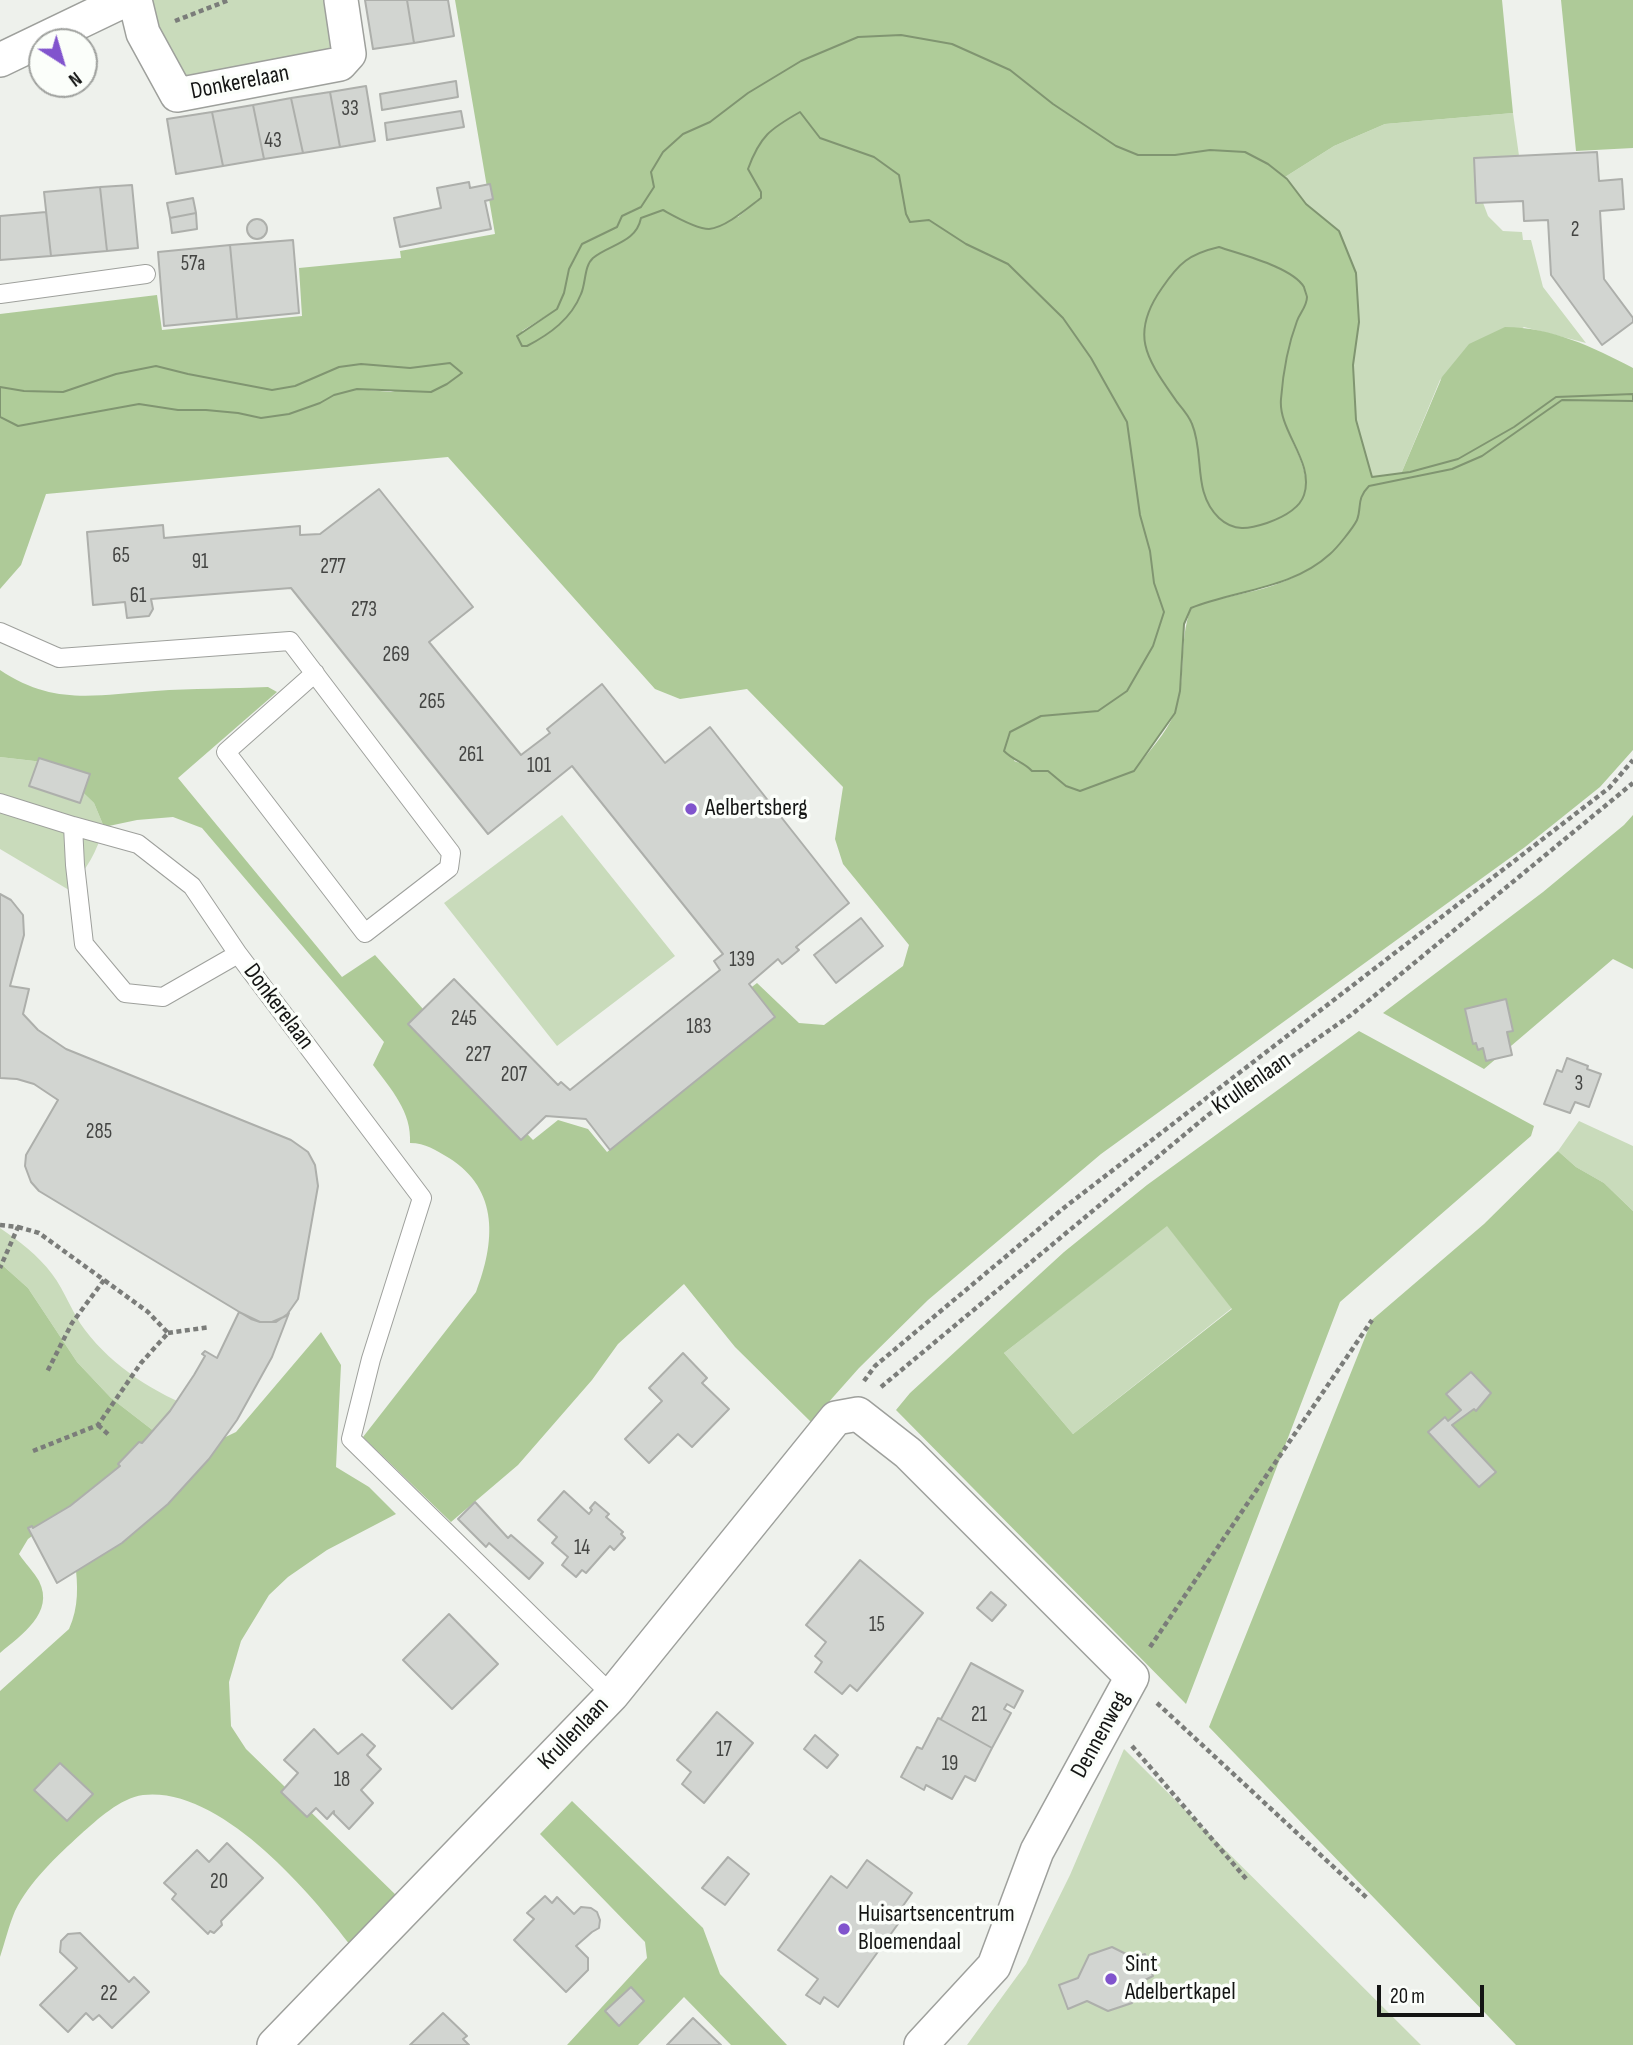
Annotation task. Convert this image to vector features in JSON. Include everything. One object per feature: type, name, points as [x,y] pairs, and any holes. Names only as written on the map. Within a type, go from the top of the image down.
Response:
[{"type":"street","points":[[0,60],[125,0]]},
{"type":"street","name":"Donkerelaan","points":[[135,0],[143,33],[177,95],[340,64],[349,54],[341,0]]},
{"type":"street","name":"Dennenweg","points":[[856,1408],[908,1453],[1132,1677],[1037,1851],[994,1966],[921,2045]]},
{"type":"street","name":"Krullenlaan","points":[[274,2045],[612,1695],[856,1408]]},
{"type":"lane","points":[[0,294],[146,274]]},
{"type":"lane","points":[[0,632],[59,658],[290,640],[315,673],[451,853],[449,868],[365,933],[226,751],[315,673]]},
{"type":"lane","points":[[0,803],[138,844],[192,886],[238,954]]},
{"type":"lane","name":"Donkerelaan","points":[[73,825],[84,944],[125,993],[163,997],[238,954],[422,1198],[371,1359],[351,1439],[612,1695]]},
{"type":"path","points":[[856,1408],[875,1366],[1065,1207],[1609,788],[1633,760]]},
{"type":"path","name":"Krullenlaan","points":[[856,1408],[1208,1115],[1351,1015],[1633,783]]},
{"type":"path","points":[[0,1217],[8,1224]]},
{"type":"path","points":[[0,1225],[8,1224],[39,1233],[148,1311],[168,1333]]},
{"type":"path","points":[[0,1268],[18,1227]]},
{"type":"path","points":[[47,1372],[72,1324],[104,1280]]},
{"type":"path","points":[[1367,1898],[1132,1677],[1372,1320]]},
{"type":"path","points":[[33,1451],[99,1425],[141,1363],[168,1333],[210,1327]]},
{"type":"path","points":[[99,1425],[109,1435]]},
{"type":"path","points":[[1110,1720],[1248,1881]]},
{"type":"shaded area","points":[[137,0],[339,0],[347,54],[176,92]]},
{"type":"shaded area","points":[[455,0],[1502,0],[1513,113],[1385,124],[1334,146],[1285,177],[1268,164],[1210,150],[1175,155],[1138,155],[1116,146],[1053,104],[1010,70],[801,61],[748,93],[710,122],[683,134],[663,152],[651,172],[654,187],[641,207],[631,211],[617,227],[582,244],[569,269],[564,293],[557,309],[522,331],[527,346],[558,324],[571,311],[581,294],[589,262],[602,250],[633,234],[641,218],[663,210],[683,221],[738,217],[761,198],[761,192],[748,169],[757,149],[767,134],[800,112],[820,138],[874,157],[899,175],[906,214],[929,220],[966,244],[1008,264],[1063,318],[1091,358],[1127,422],[1140,515],[1150,551],[1154,583],[1164,612],[1153,646],[1127,691],[1098,711],[1041,716],[1014,761],[1026,765],[1032,771],[1048,770],[1066,786],[1134,771],[1162,735],[1179,700],[1185,634],[1191,608],[1279,584],[1306,570],[1326,553],[1357,519],[1360,501],[1369,486],[1452,469],[1482,456],[1562,400],[1633,401],[1633,750],[1600,787],[1525,847],[1101,1154],[928,1300],[859,1368],[811,1422],[735,1347],[684,1284],[618,1344],[592,1380],[518,1465],[451,1522],[363,1437],[476,1292],[487,1255],[489,1237],[485,1202],[477,1186],[466,1171],[449,1158],[426,1146],[410,1143],[404,1111],[373,1065],[384,1042],[202,828],[173,817],[137,820],[104,827],[94,803],[70,780],[43,762],[0,757],[0,670],[39,689],[57,694],[94,696],[183,689],[268,687],[277,692],[178,778],[342,977],[375,955],[431,1018],[424,1026],[533,1140],[558,1120],[588,1129],[607,1152],[764,1026],[740,996],[757,983],[799,1023],[824,1025],[903,966],[909,945],[843,864],[835,839],[843,787],[747,689],[680,699],[655,689],[448,457],[46,494],[21,565],[0,589],[0,417],[19,426],[139,404],[178,410],[238,413],[261,418],[289,414],[334,395],[357,389],[391,392],[461,374],[450,363],[410,368],[361,364],[339,367],[295,386],[272,390],[156,366],[116,374],[63,392],[0,387],[0,314],[157,295],[162,330],[302,316],[299,268],[401,258],[400,251],[495,234]]},
{"type":"shaded area","points":[[1561,0],[1633,0],[1633,148],[1576,151]]},
{"type":"shaded area","points":[[901,35],[952,44],[1010,70],[1053,104],[1116,146],[1138,155],[1175,155],[1210,150],[1245,152],[1268,164],[1287,179],[1306,204],[1339,231],[1356,273],[1359,322],[1353,365],[1356,420],[1372,477],[1410,472],[1458,459],[1514,427],[1556,397],[1633,394],[1633,401],[1562,400],[1482,456],[1452,469],[1369,486],[1362,495],[1357,520],[1352,528],[1333,551],[1315,566],[1281,582],[1191,608],[1184,624],[1180,691],[1175,713],[1134,771],[1080,791],[1066,786],[1048,771],[1032,771],[1004,751],[1010,732],[1041,716],[1098,711],[1127,691],[1153,646],[1164,612],[1154,583],[1150,551],[1140,515],[1127,422],[1091,358],[1063,318],[1008,264],[966,244],[929,220],[910,222],[899,175],[874,157],[820,138],[800,112],[767,134],[752,158],[748,169],[761,192],[761,198],[729,221],[709,229],[692,225],[663,210],[641,218],[634,233],[590,261],[577,303],[559,325],[527,346],[522,346],[517,336],[557,309],[564,293],[569,269],[582,244],[617,227],[622,216],[641,207],[654,187],[651,172],[663,152],[683,134],[710,122],[748,93],[801,61],[858,37]],"holes":[[[1219,247],[1266,262],[1289,273],[1304,287],[1307,297],[1291,340],[1281,399],[1285,423],[1305,471],[1304,495],[1298,505],[1284,516],[1248,528],[1230,526],[1219,518],[1205,497],[1192,424],[1151,360],[1144,334],[1152,305],[1168,279],[1192,256]]]},
{"type":"shaded area","points":[[1513,113],[1521,170],[1482,200],[1488,216],[1503,231],[1522,232],[1523,240],[1531,240],[1543,287],[1586,343],[1524,327],[1440,380],[1401,474],[1372,477],[1356,420],[1353,365],[1359,322],[1339,231],[1306,204],[1285,177],[1334,146],[1385,124]]},
{"type":"shaded area","points":[[1219,247],[1266,262],[1289,273],[1304,287],[1307,297],[1291,340],[1281,399],[1285,423],[1304,472],[1304,495],[1298,505],[1283,516],[1248,528],[1230,526],[1210,508],[1202,485],[1192,423],[1158,373],[1146,347],[1146,320],[1162,288],[1186,260],[1200,252]]},
{"type":"shaded area","points":[[1505,327],[1555,334],[1633,368],[1633,394],[1556,397],[1514,427],[1458,459],[1401,474],[1442,377],[1469,344]]},
{"type":"shaded area","points":[[450,363],[462,373],[431,392],[357,389],[334,395],[289,414],[261,418],[238,413],[178,410],[139,404],[18,426],[0,417],[0,387],[63,392],[116,374],[156,366],[272,390],[295,386],[339,367],[361,364],[410,368]]},
{"type":"shaded area","points":[[0,757],[43,762],[70,780],[94,803],[104,827],[90,860],[69,890],[0,849]]},
{"type":"shaded area","points":[[562,815],[675,956],[557,1046],[444,903]]},
{"type":"shaded area","points":[[1633,815],[1633,969],[1613,959],[1484,1069],[1383,1013],[1543,892]]},
{"type":"shaded area","points":[[1359,1031],[1534,1126],[1531,1136],[1340,1302],[1186,1704],[896,1410],[910,1393],[1064,1252],[1147,1185]],"holes":[[[1167,1226],[1232,1309],[1073,1434],[1004,1353]]]},
{"type":"shaded area","points":[[1579,1121],[1633,1146],[1633,1211],[1604,1183],[1576,1167],[1558,1151]]},
{"type":"shaded area","points":[[1558,1151],[1576,1167],[1604,1183],[1633,1211],[1633,2045],[1516,2045],[1209,1727],[1372,1320],[1484,1224]]},
{"type":"shaded area","points":[[1167,1225],[1232,1308],[1073,1434],[1004,1353]]},
{"type":"shaded area","points":[[0,1228],[47,1267],[80,1323],[96,1344],[122,1368],[166,1396],[198,1410],[164,1439],[111,1398],[77,1362],[28,1288],[0,1263]]},
{"type":"shaded area","points":[[0,1263],[28,1288],[77,1362],[111,1398],[164,1439],[28,1539],[19,1554],[39,1581],[43,1603],[26,1631],[0,1653]]},
{"type":"shaded area","points":[[321,1332],[341,1365],[336,1467],[369,1487],[396,1514],[327,1550],[288,1577],[269,1595],[241,1641],[229,1682],[231,1726],[246,1749],[399,1898],[351,1946],[287,1872],[232,1824],[202,1807],[172,1797],[143,1795],[126,1800],[109,1810],[44,1870],[15,1911],[0,1957],[0,1691],[69,1629],[77,1596],[75,1562],[213,1443],[236,1432]]},
{"type":"shaded area","points":[[1124,1749],[1421,2045],[967,2045],[1026,1964],[1070,1875]]},
{"type":"shaded area","points":[[572,1801],[703,1928],[720,1974],[787,2045],[731,2045],[684,1997],[638,2045],[567,2045],[647,1958],[645,1942],[540,1834]]},
{"type":"building","points":[[365,0],[407,0],[414,43],[373,49]]},
{"type":"building","points":[[407,0],[448,0],[454,36],[414,43]]},
{"type":"building","points":[[456,81],[458,97],[382,110],[380,94]]},
{"type":"building","points":[[366,86],[375,141],[340,147],[330,92]]},
{"type":"building","points":[[330,92],[340,147],[303,153],[291,98]]},
{"type":"building","points":[[291,98],[303,153],[264,159],[253,105]]},
{"type":"building","points":[[253,105],[264,159],[223,166],[212,112]]},
{"type":"building","points":[[461,111],[464,127],[387,140],[385,123]]},
{"type":"building","points":[[212,112],[223,166],[176,174],[167,119]]},
{"type":"building","points":[[1597,152],[1599,181],[1622,179],[1624,209],[1600,211],[1604,279],[1633,318],[1633,322],[1602,345],[1551,275],[1548,220],[1524,221],[1523,201],[1476,203],[1474,158]]},
{"type":"building","points":[[469,182],[470,188],[490,184],[493,199],[485,201],[491,229],[400,247],[394,218],[441,208],[437,188]]},
{"type":"building","points":[[132,185],[138,248],[107,251],[100,187]]},
{"type":"building","points":[[100,187],[107,251],[51,256],[44,192]]},
{"type":"building","points":[[193,198],[196,213],[170,218],[167,203]]},
{"type":"building","points":[[46,212],[51,256],[0,260],[0,216]]},
{"type":"building","points":[[196,213],[197,229],[172,233],[170,218]]},
{"type":"building","points":[[257,219],[264,222],[267,229],[264,236],[257,239],[250,236],[247,229],[250,222]]},
{"type":"building","points":[[293,240],[299,313],[237,319],[230,245]]},
{"type":"building","points":[[230,245],[237,319],[164,326],[158,252]]},
{"type":"building","name":"Aelbertsberg","points":[[379,489],[473,607],[429,642],[521,755],[550,733],[547,729],[602,684],[665,763],[710,727],[849,903],[796,947],[799,950],[786,961],[782,964],[778,959],[749,984],[775,1017],[610,1150],[586,1119],[546,1116],[521,1140],[408,1024],[454,979],[558,1085],[561,1082],[570,1090],[720,970],[714,961],[723,954],[572,766],[488,834],[291,588],[151,599],[153,609],[149,616],[127,618],[125,602],[93,605],[87,532],[163,525],[164,538],[300,526],[300,535],[320,534]]},
{"type":"building","points":[[39,758],[90,774],[80,803],[29,786]]},
{"type":"building","points":[[0,894],[11,900],[23,915],[24,935],[10,986],[29,989],[23,1014],[38,1030],[66,1049],[291,1140],[308,1152],[315,1165],[318,1186],[298,1299],[286,1316],[272,1322],[251,1319],[39,1191],[31,1182],[25,1166],[26,1155],[58,1100],[34,1084],[0,1078]]},
{"type":"building","points":[[861,918],[883,946],[836,983],[814,955]]},
{"type":"building","points":[[1506,999],[1513,1031],[1507,1032],[1512,1055],[1486,1061],[1483,1048],[1478,1050],[1476,1043],[1473,1044],[1465,1009]]},
{"type":"building","points":[[1567,1058],[1601,1074],[1589,1107],[1575,1102],[1570,1113],[1544,1104],[1557,1070],[1562,1072]]},
{"type":"building","points":[[239,1312],[260,1322],[276,1322],[289,1313],[272,1357],[237,1420],[209,1459],[168,1504],[122,1543],[57,1583],[28,1528],[33,1528],[70,1506],[120,1466],[118,1464],[139,1442],[142,1443],[170,1411],[205,1356],[202,1354],[205,1351],[217,1358]]},
{"type":"building","points":[[683,1353],[707,1378],[702,1383],[729,1409],[692,1447],[678,1434],[649,1463],[625,1439],[662,1401],[649,1388]]},
{"type":"building","points":[[1471,1372],[1491,1393],[1476,1411],[1474,1409],[1452,1425],[1496,1472],[1479,1487],[1428,1432],[1445,1417],[1448,1421],[1461,1410],[1446,1394]]},
{"type":"building","points":[[564,1491],[589,1514],[595,1502],[609,1514],[606,1517],[623,1532],[621,1534],[625,1538],[614,1550],[610,1546],[586,1573],[582,1570],[576,1577],[562,1565],[568,1557],[552,1543],[557,1537],[538,1520]]},
{"type":"building","points":[[475,1502],[508,1538],[511,1535],[543,1563],[529,1579],[489,1543],[486,1547],[458,1519]]},
{"type":"building","points":[[860,1560],[923,1613],[857,1691],[850,1685],[842,1694],[815,1672],[822,1662],[815,1656],[826,1642],[806,1625]]},
{"type":"building","points":[[991,1592],[1006,1605],[992,1621],[977,1608]]},
{"type":"building","points":[[449,1614],[498,1664],[452,1709],[403,1660]]},
{"type":"building","points":[[971,1663],[1023,1691],[1014,1708],[1007,1704],[1004,1709],[1011,1713],[992,1748],[938,1718],[941,1719]]},
{"type":"building","points":[[717,1712],[753,1743],[704,1803],[682,1784],[691,1772],[677,1760]]},
{"type":"building","points":[[938,1718],[992,1748],[975,1781],[965,1776],[952,1799],[926,1785],[924,1790],[901,1777],[917,1747],[922,1749]]},
{"type":"building","points":[[314,1729],[338,1754],[362,1734],[375,1746],[367,1755],[381,1769],[361,1790],[373,1803],[349,1829],[334,1811],[327,1819],[316,1808],[307,1817],[281,1792],[298,1773],[284,1760]]},
{"type":"building","points":[[815,1735],[838,1755],[827,1768],[804,1749]]},
{"type":"building","points":[[60,1763],[93,1794],[67,1821],[34,1790]]},
{"type":"building","points":[[227,1843],[263,1878],[221,1921],[222,1925],[214,1933],[210,1931],[208,1934],[172,1899],[176,1894],[164,1883],[197,1850],[209,1862]]},
{"type":"building","points":[[728,1857],[749,1874],[725,1905],[702,1888]]},
{"type":"building","name":"Huisartsencentrum Bloemendaal","points":[[867,1860],[912,1893],[893,1920],[898,1924],[838,2007],[824,1997],[820,2004],[806,1995],[818,1979],[778,1950],[831,1876],[847,1888]]},
{"type":"building","points":[[545,1896],[552,1903],[557,1897],[574,1914],[581,1907],[591,1908],[597,1912],[600,1920],[599,1928],[576,1946],[588,1958],[588,1970],[566,1992],[514,1940],[534,1919],[527,1913]]},
{"type":"building","points":[[80,1933],[129,1982],[134,1977],[149,1992],[112,2028],[99,2015],[93,2020],[86,2013],[68,2032],[40,2005],[77,1968],[60,1952],[61,1941],[68,1934]]},
{"type":"building","name":"Sint Adelbertkapel","points":[[1112,1947],[1134,1958],[1145,1954],[1153,1976],[1145,1980],[1132,2003],[1108,2011],[1087,2001],[1068,2009],[1059,1985],[1078,1978],[1089,1955]]},
{"type":"building","points":[[631,1987],[644,2001],[619,2026],[605,2011]]},
{"type":"building","points":[[443,2013],[467,2036],[463,2039],[469,2045],[410,2045]]},
{"type":"building","points":[[693,2018],[721,2045],[667,2045]]},
{"type":"place","name":"Aelbertsberg","points":[[691,809]]},
{"type":"place","name":"Huisartsencentrum Bloemendaal","points":[[844,1929]]},
{"type":"place","name":"Sint Adelbertkapel","points":[[1111,1979]]}]
